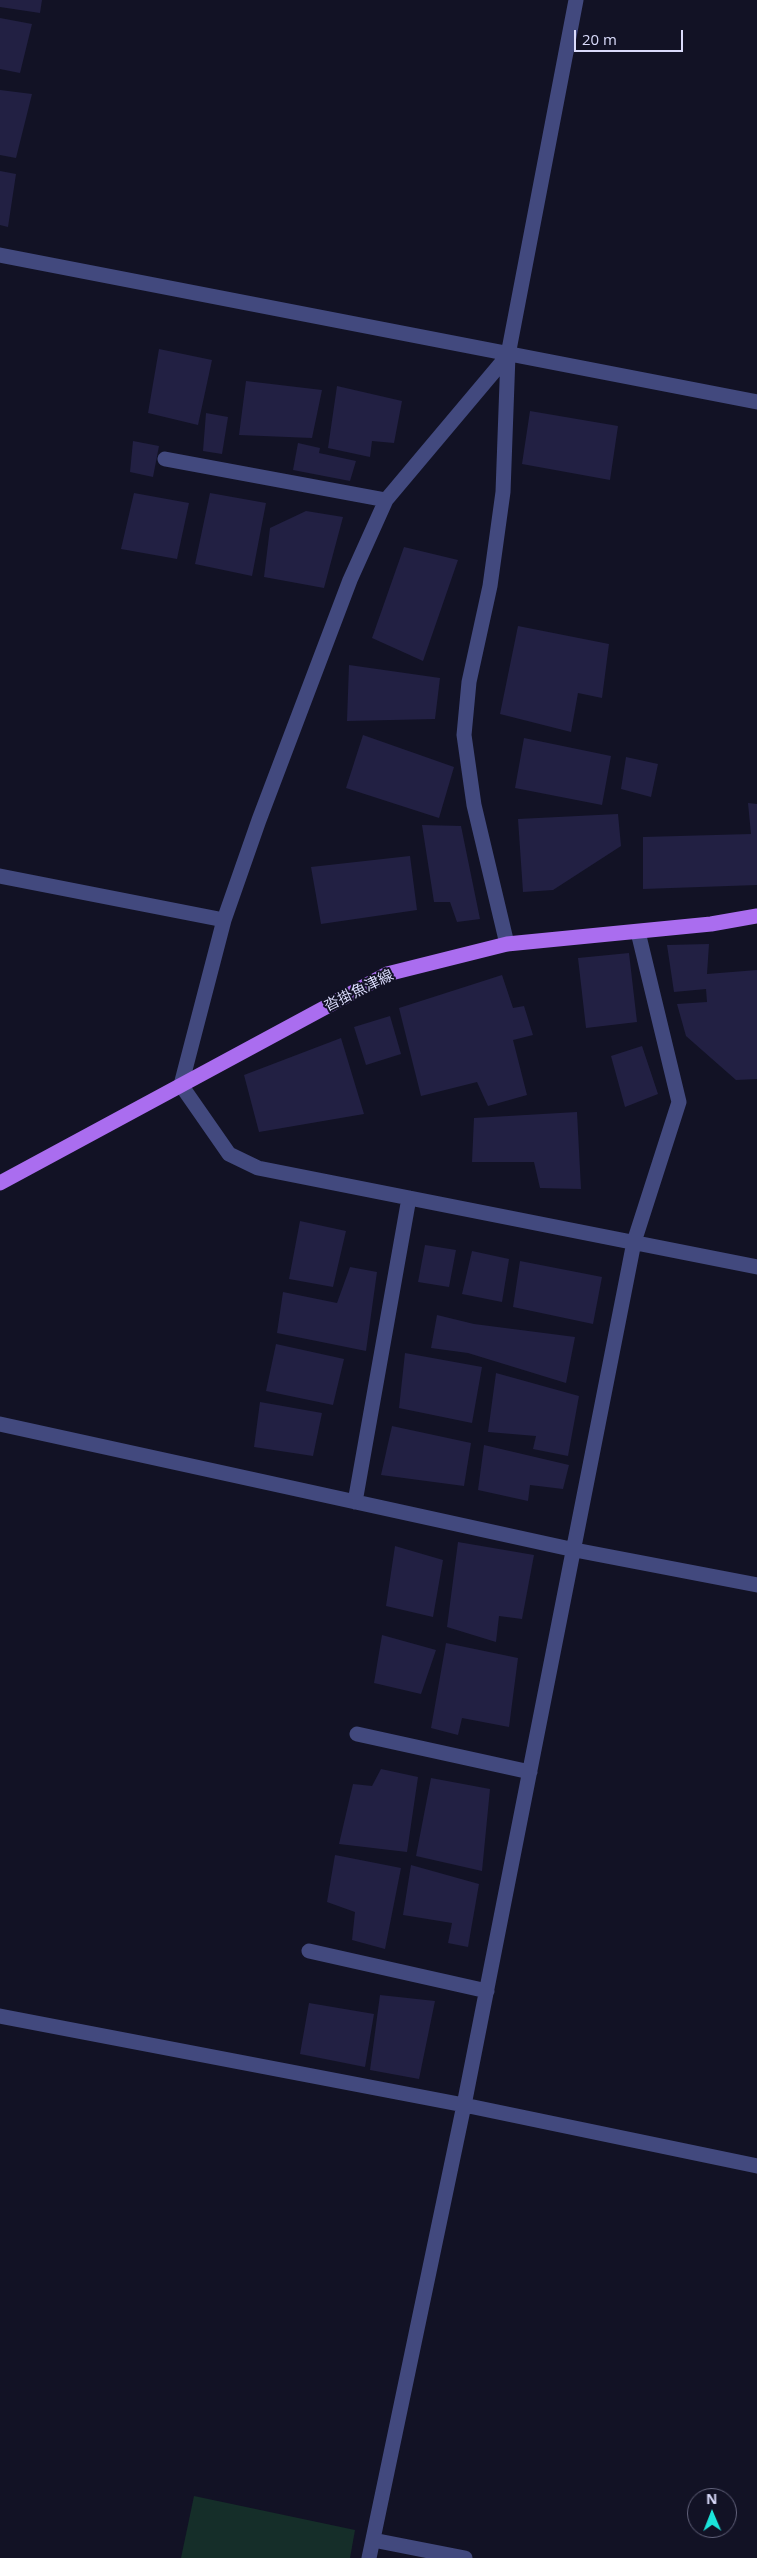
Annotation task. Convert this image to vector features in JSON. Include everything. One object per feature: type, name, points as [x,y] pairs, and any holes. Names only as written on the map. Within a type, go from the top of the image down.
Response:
[{"type":"main road","name":"沓掛魚津線","points":[[0,1183],[387,974],[507,944],[711,924],[757,916]]},
{"type":"street","points":[[507,944],[474,805],[464,735],[469,682],[490,586],[503,492],[508,355],[576,0]]},
{"type":"street","points":[[0,255],[757,402]]},
{"type":"street","points":[[508,355],[386,500],[350,580],[259,820],[224,920],[181,1085],[229,1154],[258,1168],[757,1267]]},
{"type":"street","points":[[165,460],[386,500]]},
{"type":"street","points":[[0,876],[224,920]]},
{"type":"street","points":[[370,2558],[487,1991],[634,1242],[679,1102],[638,932]]},
{"type":"street","points":[[355,1502],[409,1198]]},
{"type":"street","points":[[0,1424],[575,1550],[757,1586]]},
{"type":"street","points":[[357,1734],[530,1772]]},
{"type":"street","points":[[309,1951],[487,1991]]},
{"type":"street","points":[[0,2016],[464,2104],[757,2166]]},
{"type":"street","points":[[373,2540],[466,2558]]},
{"type":"green space","points":[[194,2496],[355,2530],[350,2558],[181,2558]]},
{"type":"building","points":[[0,0],[42,0],[40,13],[0,7]]},
{"type":"building","points":[[0,18],[32,24],[20,73],[0,69]]},
{"type":"building","points":[[0,90],[32,94],[16,158],[0,155]]},
{"type":"building","points":[[0,171],[16,174],[8,227],[0,225]]},
{"type":"building","points":[[159,349],[212,360],[198,425],[148,413]]},
{"type":"building","points":[[246,381],[322,390],[312,438],[239,435]]},
{"type":"building","points":[[337,386],[402,401],[394,443],[372,441],[370,457],[328,448]]},
{"type":"building","points":[[530,411],[618,426],[610,480],[522,464]]},
{"type":"building","points":[[206,413],[228,417],[222,454],[203,451]]},
{"type":"building","points":[[133,441],[159,446],[153,477],[130,472]]},
{"type":"building","points":[[298,443],[320,448],[319,453],[356,461],[350,481],[293,470]]},
{"type":"building","points":[[134,493],[189,503],[177,559],[121,549]]},
{"type":"building","points":[[210,493],[266,503],[252,576],[195,564]]},
{"type":"building","points":[[306,511],[343,517],[324,588],[264,577],[270,528]]},
{"type":"building","points":[[404,547],[458,560],[423,661],[372,638]]},
{"type":"building","points":[[518,626],[609,644],[602,698],[578,693],[571,732],[500,714]]},
{"type":"building","points":[[349,665],[440,678],[435,719],[347,721]]},
{"type":"building","points":[[363,735],[454,767],[439,818],[346,788]]},
{"type":"building","points":[[524,738],[611,756],[602,805],[515,788]]},
{"type":"building","points":[[626,757],[658,764],[651,797],[621,789]]},
{"type":"building","points":[[748,803],[757,804],[757,885],[643,889],[643,837],[751,834]]},
{"type":"building","points":[[618,814],[621,846],[553,890],[523,892],[518,819]]},
{"type":"building","points":[[422,825],[461,826],[480,919],[457,922],[450,902],[434,902]]},
{"type":"building","points":[[410,856],[417,910],[321,924],[311,867]]},
{"type":"building","points":[[709,944],[707,974],[757,970],[757,1079],[736,1080],[686,1036],[677,1004],[707,1002],[706,989],[674,992],[667,945]]},
{"type":"building","points":[[629,953],[637,1022],[586,1028],[578,958]]},
{"type":"building","points":[[502,975],[513,1008],[524,1006],[533,1035],[513,1040],[527,1095],[488,1106],[477,1082],[421,1096],[399,1008]]},
{"type":"building","points":[[390,1016],[401,1054],[366,1065],[354,1027]]},
{"type":"building","points":[[341,1038],[364,1114],[259,1132],[244,1075]]},
{"type":"building","points":[[642,1046],[658,1094],[625,1107],[611,1056]]},
{"type":"building","points":[[577,1112],[581,1189],[540,1188],[534,1162],[472,1162],[474,1118]]},
{"type":"building","points":[[300,1221],[346,1231],[333,1287],[289,1279]]},
{"type":"building","points":[[425,1245],[456,1250],[449,1287],[418,1282]]},
{"type":"building","points":[[472,1251],[509,1259],[502,1302],[462,1294]]},
{"type":"building","points":[[520,1261],[602,1277],[593,1324],[513,1307]]},
{"type":"building","points":[[350,1267],[377,1272],[366,1351],[277,1333],[283,1292],[337,1303]]},
{"type":"building","points":[[437,1315],[474,1324],[575,1337],[566,1383],[468,1353],[431,1348]]},
{"type":"building","points":[[276,1344],[344,1359],[333,1405],[266,1391]]},
{"type":"building","points":[[405,1353],[482,1367],[472,1423],[399,1408]]},
{"type":"building","points":[[496,1373],[579,1396],[568,1456],[533,1449],[536,1436],[488,1432]]},
{"type":"building","points":[[260,1402],[322,1413],[313,1456],[254,1447]]},
{"type":"building","points":[[392,1426],[471,1443],[464,1486],[381,1475]]},
{"type":"building","points":[[484,1445],[569,1465],[563,1489],[530,1485],[528,1501],[478,1490]]},
{"type":"building","points":[[458,1542],[534,1555],[522,1619],[499,1616],[496,1642],[447,1627]]},
{"type":"building","points":[[395,1546],[443,1560],[433,1617],[386,1606]]},
{"type":"building","points":[[382,1635],[436,1650],[421,1694],[374,1683]]},
{"type":"building","points":[[446,1643],[518,1658],[509,1727],[462,1718],[458,1735],[431,1728]]},
{"type":"building","points":[[381,1769],[418,1777],[407,1852],[339,1844],[353,1784],[372,1786]]},
{"type":"building","points":[[431,1778],[490,1789],[482,1871],[416,1856]]},
{"type":"building","points":[[335,1855],[401,1868],[385,1949],[352,1940],[355,1912],[327,1902]]},
{"type":"building","points":[[411,1865],[479,1884],[468,1947],[448,1943],[452,1923],[403,1915]]},
{"type":"building","points":[[380,1995],[435,2001],[419,2079],[370,2070]]},
{"type":"building","points":[[309,2003],[374,2014],[365,2067],[300,2054]]}]
